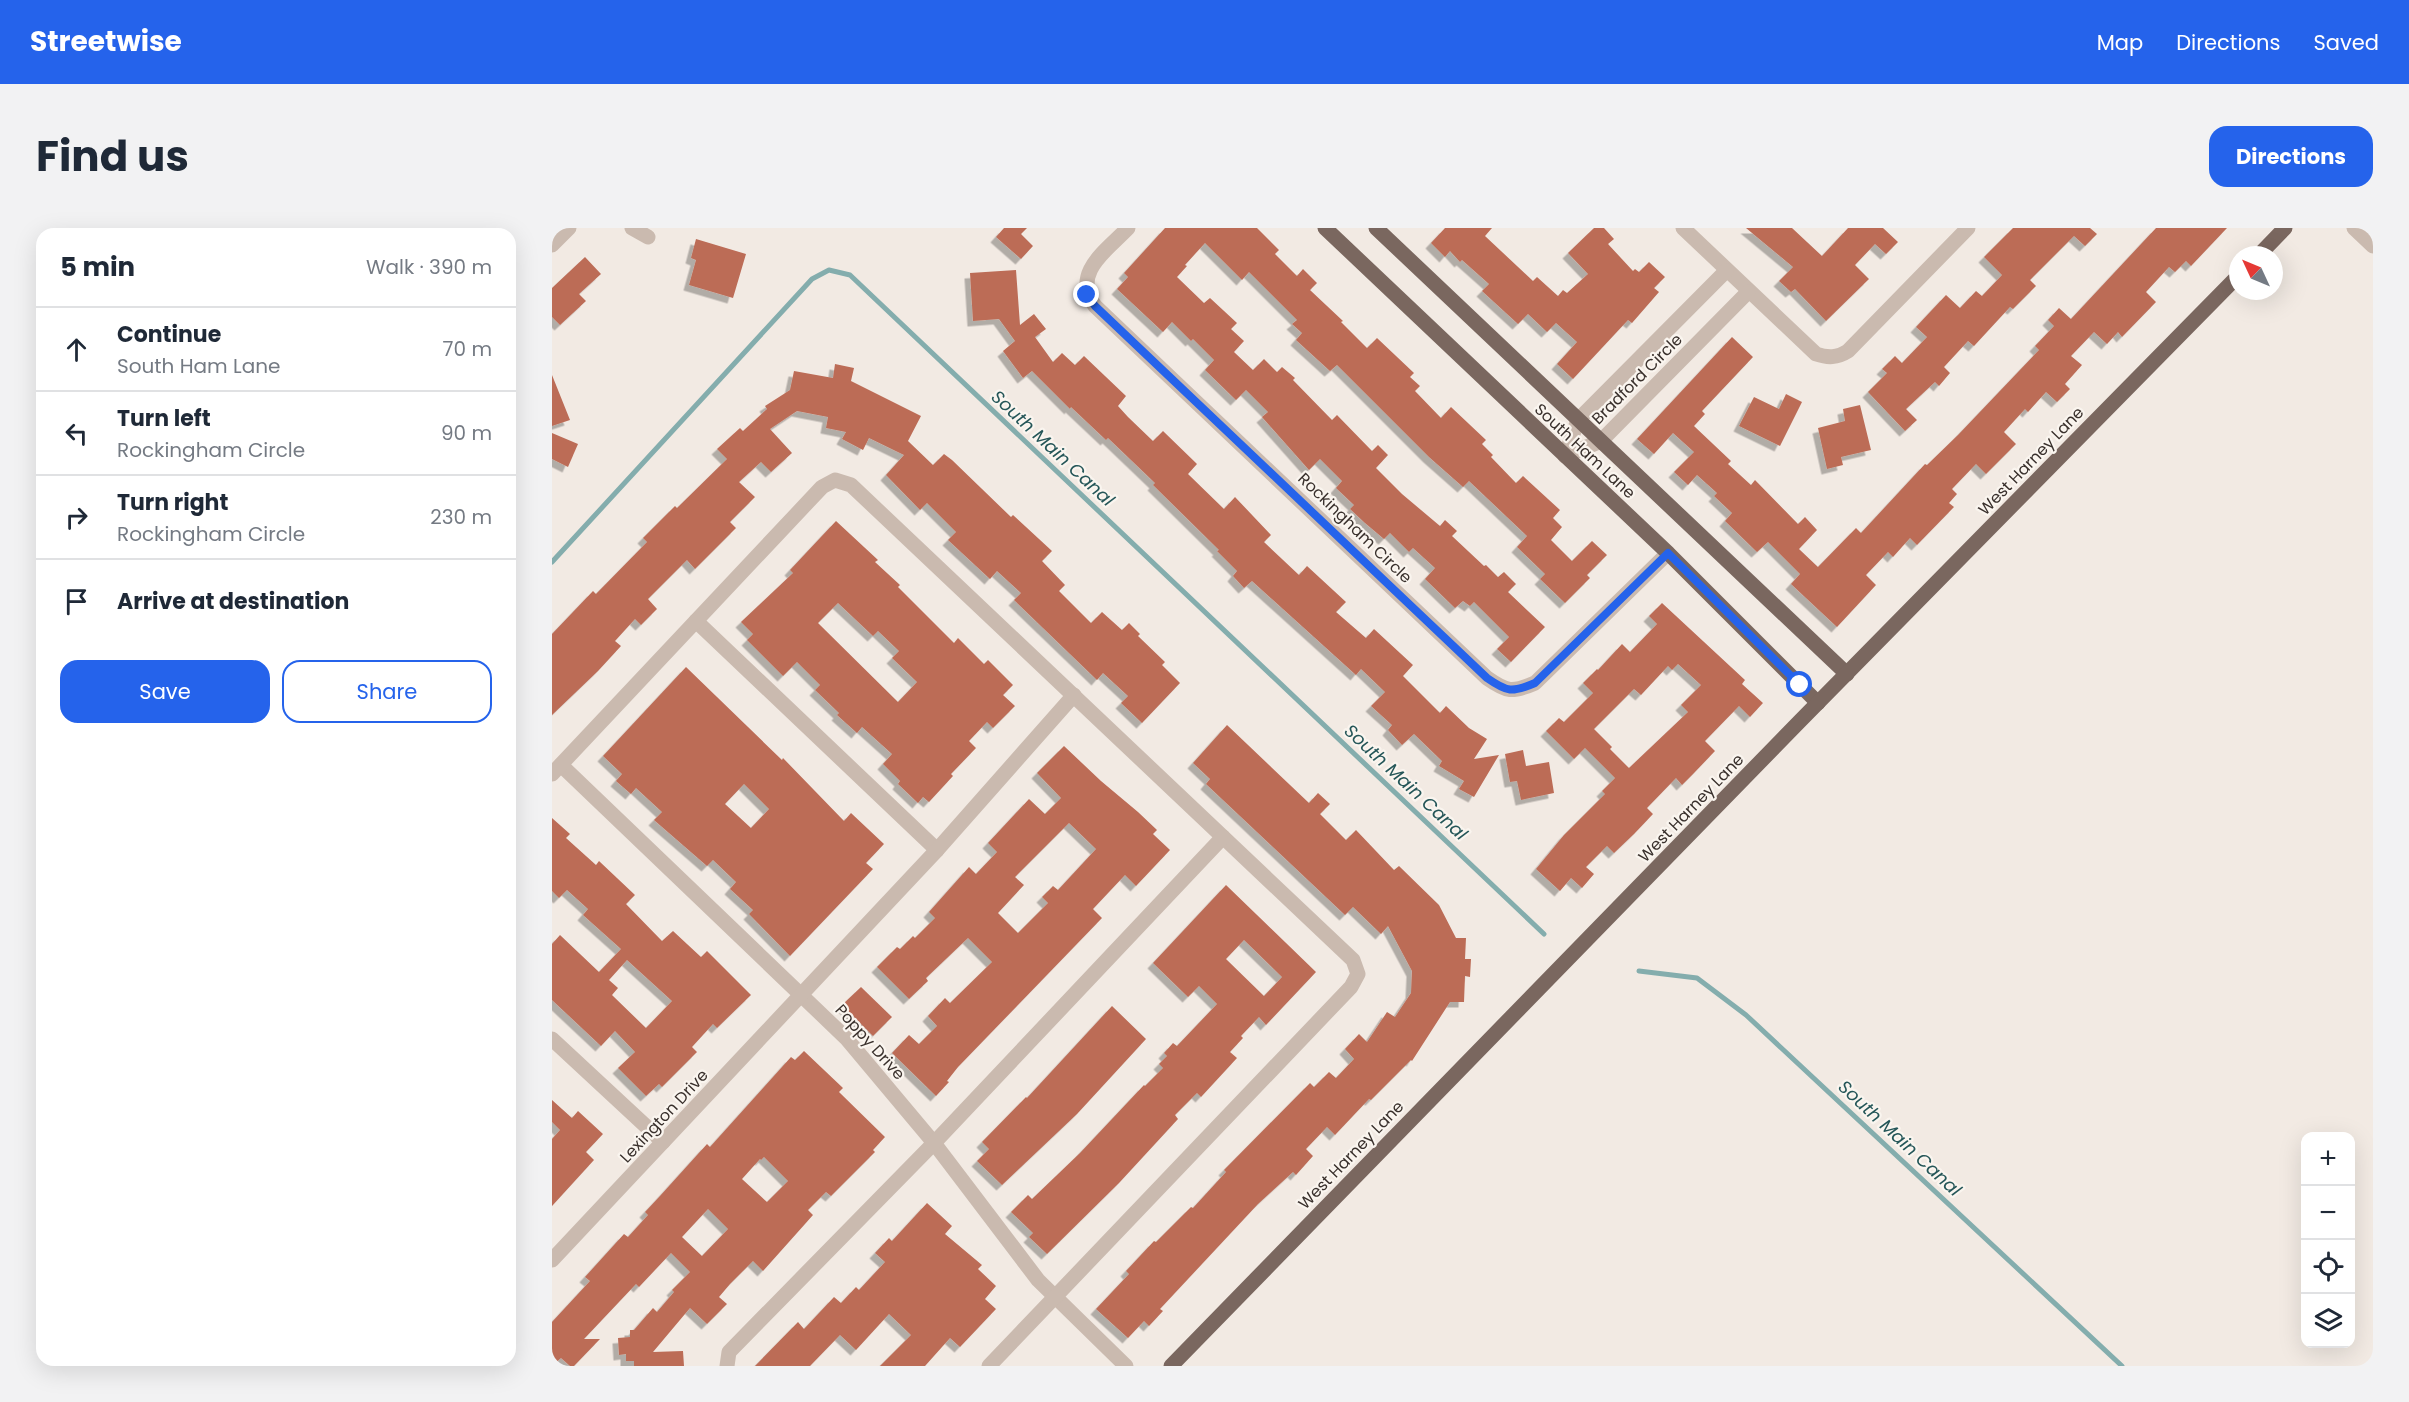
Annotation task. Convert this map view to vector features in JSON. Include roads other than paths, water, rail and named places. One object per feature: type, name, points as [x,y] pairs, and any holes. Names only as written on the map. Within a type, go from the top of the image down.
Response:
[{"type":"main road","name":"South Ham Lane","points":[[1325,228],[1668,553],[1818,703]]},
{"type":"main road","name":"South Ham Lane","points":[[1376,228],[1847,674]]},
{"type":"main road","points":[[2268,246],[2285,228]]},
{"type":"main road","name":"West Harney Lane","points":[[1171,1366],[2229,285]]},
{"type":"street","points":[[552,245],[569,228]]},
{"type":"street","points":[[632,228],[648,237]]},
{"type":"street","name":"Rockingham Circle","points":[[1128,228],[1089,270],[1085,287],[1087,295],[1095,306],[1487,678],[1503,689],[1518,691],[1535,683],[1668,553]]},
{"type":"street","points":[[1683,228],[1816,354],[1828,358],[1848,351],[1968,228]]},
{"type":"street","points":[[2354,228],[2373,246]]},
{"type":"street","name":"Bradford Circle","points":[[1565,456],[1578,420],[1726,271]]},
{"type":"street","name":"Bradford Circle","points":[[1565,456],[1601,441],[1748,292]]},
{"type":"street","points":[[557,770],[822,487],[835,480],[851,485],[1353,960],[1358,974],[1351,987],[989,1366]]},
{"type":"street","points":[[696,621],[937,850]]},
{"type":"street","name":"Lexington Drive","points":[[552,1260],[937,850],[1074,695]]},
{"type":"street","name":"Poppy Drive","points":[[557,770],[846,1038],[934,1143],[1038,1280],[1126,1366]]},
{"type":"street","points":[[727,1366],[729,1352],[934,1143],[1223,837]]},
{"type":"street","points":[[552,1039],[663,1142]]},
{"type":"waterway","name":"South Main Canal","points":[[552,562],[812,279],[829,270],[850,275],[1544,934]]},
{"type":"waterway","name":"South Main Canal","points":[[1639,971],[1697,978],[1746,1015],[2122,1366]]}]
